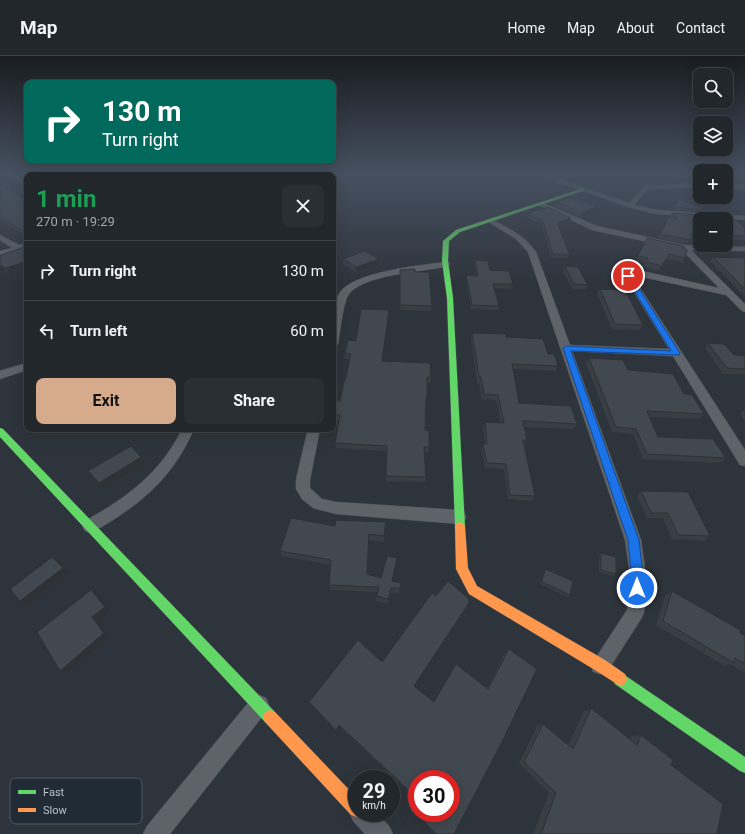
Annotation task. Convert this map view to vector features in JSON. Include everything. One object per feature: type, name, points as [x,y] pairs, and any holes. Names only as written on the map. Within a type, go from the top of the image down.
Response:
[{"type":"street","points":[[522,210],[458,231],[450,235],[446,240],[446,264],[450,298],[454,368],[462,568],[473,590],[600,665],[745,766]]},
{"type":"street","points":[[555,210],[596,228],[684,247],[745,249]]},
{"type":"street","points":[[653,210],[672,214],[742,218],[745,224]]},
{"type":"street","points":[[491,221],[519,235],[526,242],[532,252],[567,348],[633,540],[638,575],[636,613],[600,665]]},
{"type":"street","points":[[0,237],[18,248]]},
{"type":"street","points":[[0,254],[24,246]]},
{"type":"street","points":[[684,247],[745,309]]},
{"type":"street","points":[[336,329],[343,295],[357,282],[384,274],[446,264]]},
{"type":"street","points":[[730,293],[642,274],[628,274],[634,286],[745,461]]},
{"type":"street","points":[[567,348],[677,353]]},
{"type":"street","points":[[0,375],[24,367]]},
{"type":"street","points":[[0,431],[348,799]]},
{"type":"street","points":[[90,526],[124,507],[152,483],[181,448],[187,432]]},
{"type":"street","points":[[313,432],[303,480],[303,489],[307,495],[318,504],[336,508],[459,518]]},
{"type":"street","points":[[154,834],[259,705]]},
{"type":"street","points":[[369,822],[380,834]]},
{"type":"building","points":[[0,210],[24,210],[24,232],[0,216]]},
{"type":"building","points":[[538,210],[555,210],[571,218],[557,223],[570,255],[553,254],[543,221],[527,214]]},
{"type":"building","points":[[576,210],[588,210],[582,213]]},
{"type":"building","points":[[672,213],[693,214],[693,232],[690,240],[660,234],[669,217],[678,219]]},
{"type":"building","points":[[733,220],[745,228],[745,236],[733,235]]},
{"type":"building","points":[[647,238],[683,246],[687,250],[685,258],[669,254],[662,266],[646,262],[648,258],[638,256]]},
{"type":"building","points":[[24,247],[24,262],[6,268],[0,266],[1,255]]},
{"type":"building","points":[[365,251],[379,259],[356,267],[343,259]]},
{"type":"building","points":[[713,257],[745,258],[745,289]]},
{"type":"building","points":[[475,260],[488,261],[490,270],[509,271],[513,284],[493,284],[499,306],[472,305],[466,275],[478,276]]},
{"type":"building","points":[[565,266],[578,267],[588,285],[574,284]]},
{"type":"building","points":[[415,269],[415,272],[429,272],[432,306],[400,305],[400,270]]},
{"type":"building","points":[[600,289],[625,290],[643,325],[615,324]]},
{"type":"building","points":[[361,309],[389,310],[382,361],[430,363],[431,377],[427,377],[425,430],[429,431],[429,447],[424,447],[426,477],[386,476],[387,446],[335,443],[340,415],[336,415],[336,401],[340,401],[351,354],[345,353],[348,340],[356,341]]},
{"type":"building","points":[[472,333],[506,334],[506,337],[543,339],[548,354],[554,354],[558,366],[512,364],[519,403],[571,406],[577,424],[523,421],[527,440],[523,440],[535,496],[510,495],[506,464],[487,463],[483,444],[487,444],[485,422],[504,423],[498,395],[484,394],[481,377],[479,377]]},
{"type":"building","points":[[708,343],[724,344],[734,355],[745,356],[745,369],[727,368]]},
{"type":"building","points":[[589,358],[623,360],[628,370],[673,374],[684,394],[692,395],[704,414],[647,411],[658,437],[713,439],[726,458],[647,454],[636,429],[616,427]]},
{"type":"building","points":[[131,446],[141,457],[99,483],[88,471]]},
{"type":"building","points":[[641,491],[688,492],[710,536],[678,535],[668,513],[651,513]]},
{"type":"building","points":[[291,518],[335,526],[336,520],[386,522],[384,536],[369,534],[367,574],[381,578],[387,556],[397,558],[392,581],[401,583],[400,588],[391,588],[388,599],[377,596],[379,587],[329,585],[331,560],[280,551]]},
{"type":"building","points":[[601,553],[616,557],[616,574],[601,570]]},
{"type":"building","points":[[52,557],[63,568],[20,601],[10,589]]},
{"type":"building","points":[[545,569],[573,581],[570,595],[542,582]]},
{"type":"building","points":[[448,581],[469,599],[469,603],[414,686],[434,702],[456,664],[488,689],[509,649],[537,669],[502,742],[454,834],[436,834],[425,822],[460,822],[460,770],[408,770],[408,790],[400,782],[400,770],[387,770],[339,725],[336,730],[309,702],[358,640],[382,662],[432,593],[436,596]]},
{"type":"building","points":[[91,590],[105,607],[92,617],[104,633],[60,671],[37,632]]},
{"type":"building","points":[[672,591],[740,630],[740,633],[745,636],[745,664],[735,658],[734,663],[663,621]]},
{"type":"building","points":[[591,708],[637,745],[641,735],[673,760],[671,765],[723,804],[717,834],[541,834],[556,793],[524,762],[543,724],[573,749]]},
{"type":"traffic: fast","points":[[460,527],[450,298],[445,261],[446,241],[458,231],[521,210]]},
{"type":"traffic: fast","points":[[0,431],[270,717]]},
{"type":"traffic: fast","points":[[620,679],[745,766]]},
{"type":"traffic: slow","points":[[460,527],[462,569],[473,590],[600,665],[620,679]]},
{"type":"traffic: slow","points":[[270,717],[348,799]]},
{"type":"route","points":[[628,276],[677,353],[567,348],[633,540],[638,575],[637,588]]}]
